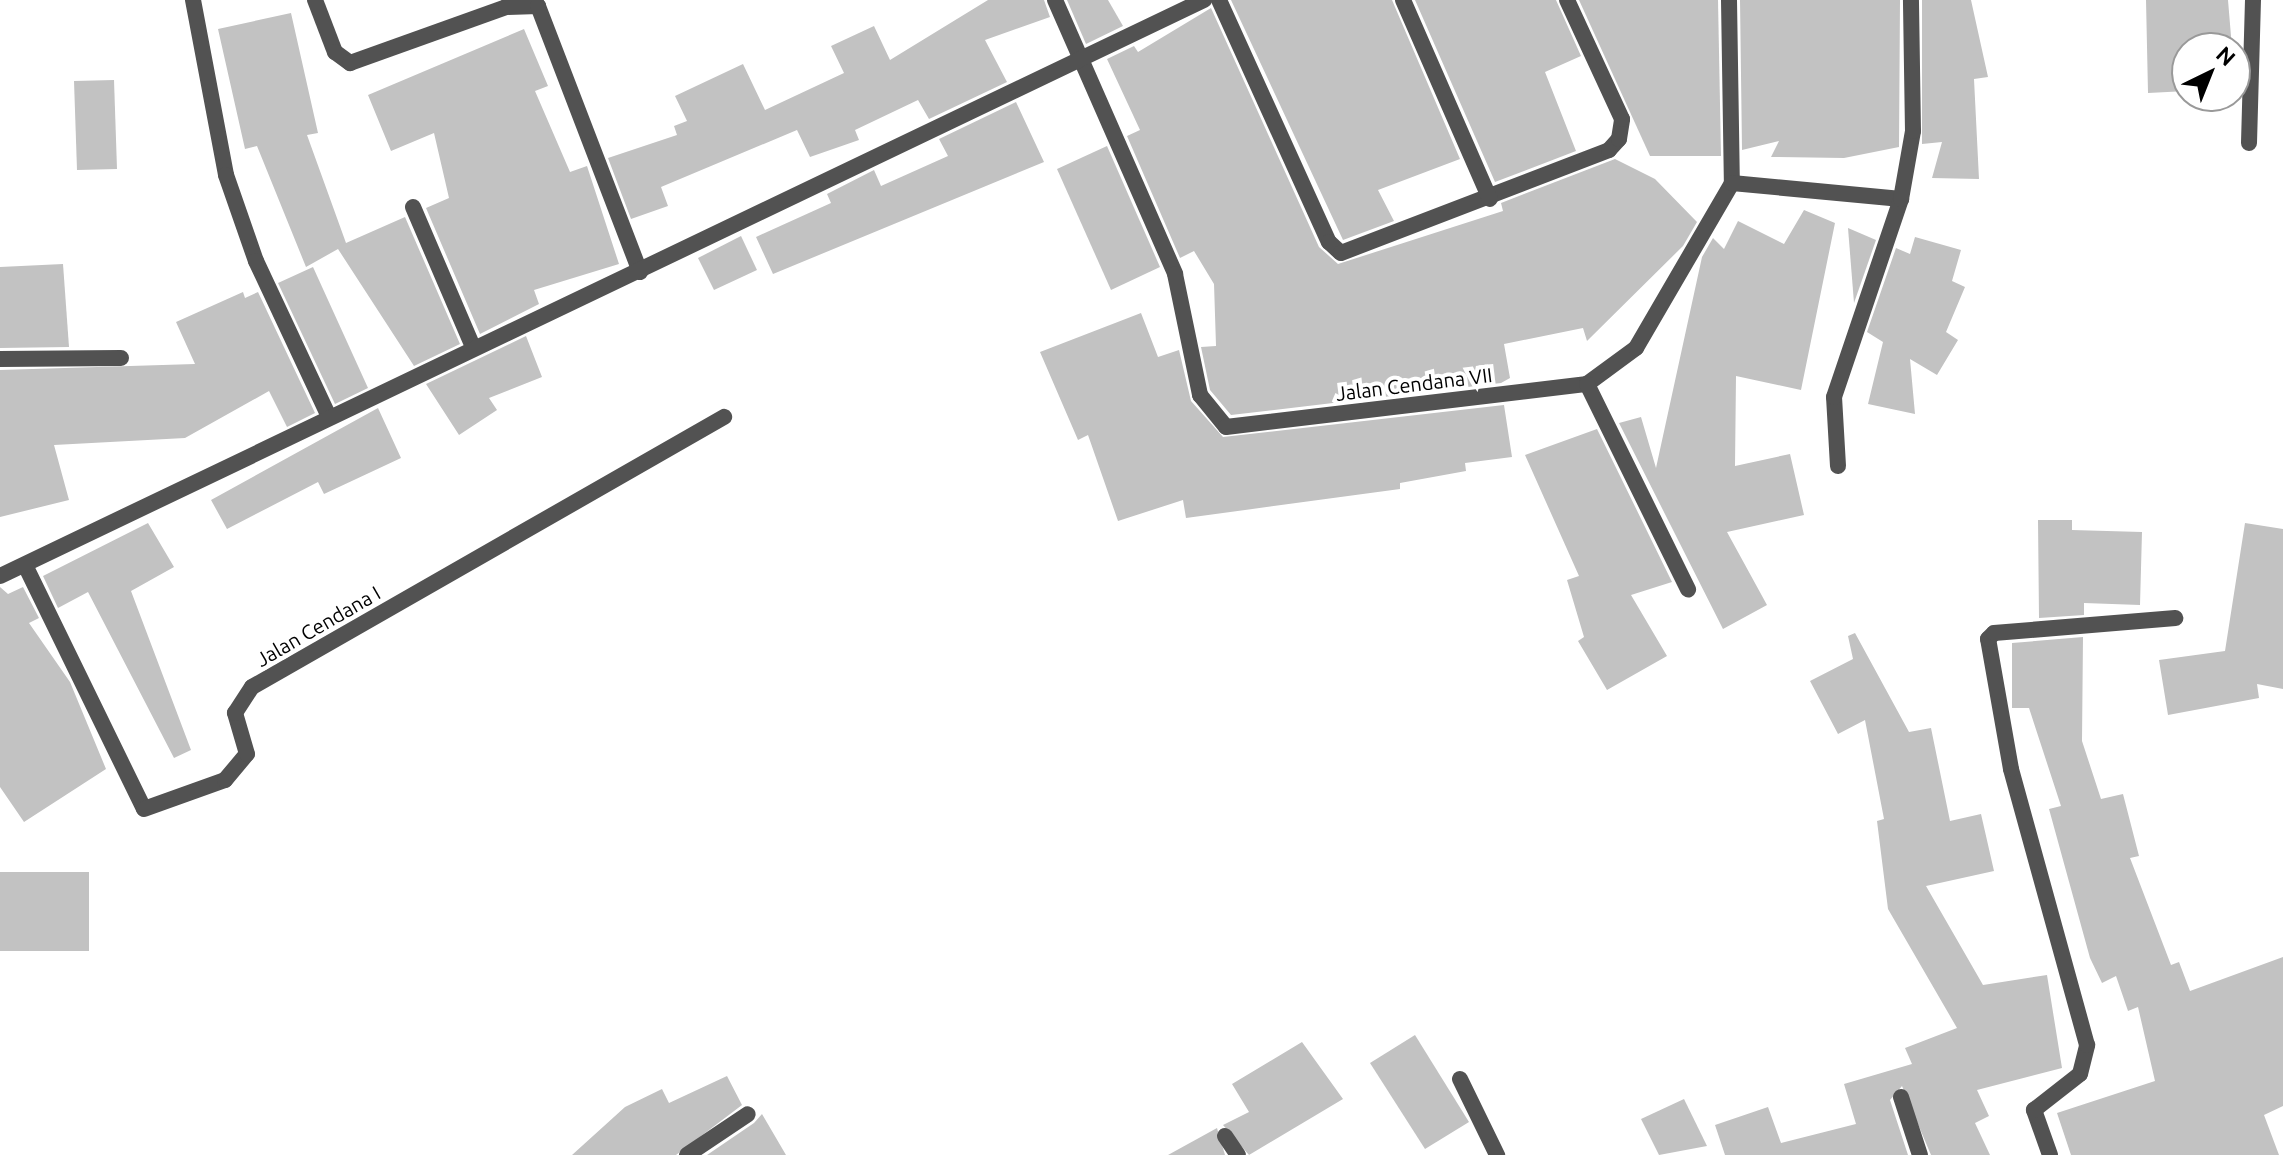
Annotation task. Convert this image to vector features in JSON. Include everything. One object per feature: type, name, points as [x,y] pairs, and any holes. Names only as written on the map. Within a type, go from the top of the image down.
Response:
[{"type":"street","points":[[193,0],[226,175],[256,261],[328,415]]},
{"type":"street","points":[[315,0],[335,52],[350,63],[506,7],[538,6],[640,272]]},
{"type":"street","points":[[1055,0],[1084,55]]},
{"type":"street","points":[[0,576],[328,415],[640,272],[1084,55],[1204,0]]},
{"type":"street","points":[[1219,0],[1329,242],[1341,253],[1490,199],[1609,150],[1622,133],[1567,0]]},
{"type":"street","points":[[1403,0],[1490,199]]},
{"type":"street","points":[[1729,0],[1732,183],[1901,199]]},
{"type":"street","points":[[1838,466],[1834,397],[1901,199],[1913,131],[1911,0]]},
{"type":"street","points":[[2249,143],[2253,0]]},
{"type":"street","name":"Jalan Cendana VII","points":[[1084,55],[1175,274],[1200,395],[1226,427],[1587,384],[1636,348],[1732,183]]},
{"type":"street","points":[[413,207],[473,347]]},
{"type":"street","points":[[0,359],[121,358]]},
{"type":"street","points":[[1587,384],[1688,589]]},
{"type":"street","name":"Jalan Cendana I","points":[[25,565],[144,809],[225,780],[247,754],[235,713],[252,687],[724,417]]},
{"type":"street","points":[[2050,1155],[2034,1110],[2080,1074],[2087,1045],[2008,755],[1988,639],[1994,633],[2175,618]]},
{"type":"street","points":[[1460,1079],[1497,1155]]},
{"type":"street","points":[[1901,1097],[1920,1155]]},
{"type":"street","points":[[687,1155],[748,1114]]},
{"type":"street","points":[[1225,1136],[1238,1155]]},
{"type":"building","points":[[988,0],[1044,0],[1050,17],[985,40],[1007,82],[929,119],[918,100],[855,130],[859,140],[810,157],[797,130],[661,187],[668,206],[631,219],[608,158],[677,135],[674,126],[687,121],[675,96],[743,64],[765,110],[844,73],[831,46],[874,26],[890,60]]},
{"type":"building","points":[[1067,0],[1108,0],[1123,26],[1086,44]]},
{"type":"building","points":[[1231,0],[1392,0],[1460,159],[1378,190],[1394,221],[1343,240]]},
{"type":"building","points":[[1415,0],[1556,0],[1581,56],[1545,72],[1576,151],[1495,182]]},
{"type":"building","points":[[1579,0],[1718,0],[1721,156],[1650,156]]},
{"type":"building","points":[[1740,0],[1900,0],[1899,147],[1844,158],[1771,157],[1779,141],[1742,150]]},
{"type":"building","points":[[1922,0],[1971,0],[1988,77],[1974,79],[1979,179],[1932,178],[1942,142],[1922,144]]},
{"type":"building","points":[[2146,0],[2228,0],[2231,32],[2171,32],[2171,92],[2148,93]]},
{"type":"building","points":[[1211,8],[1319,247],[1338,264],[1503,211],[1501,203],[1615,159],[1655,179],[1697,222],[1683,246],[1587,341],[1583,328],[1504,344],[1510,378],[1501,383],[1231,415],[1210,390],[1201,347],[1216,346],[1214,284],[1194,251],[1180,258],[1127,136],[1140,130],[1107,59],[1134,46],[1138,52]]},
{"type":"building","points":[[291,13],[318,133],[307,135],[346,243],[405,217],[460,344],[414,366],[338,249],[306,267],[257,146],[245,149],[218,29]]},
{"type":"building","points":[[524,29],[548,86],[535,91],[570,172],[587,166],[619,264],[534,290],[539,304],[480,334],[426,208],[449,198],[434,133],[391,151],[368,95]]},
{"type":"building","points":[[114,80],[117,169],[77,170],[74,81]]},
{"type":"building","points":[[1016,102],[1044,162],[773,274],[756,237],[831,203],[827,194],[874,170],[881,186],[948,156],[939,139]]},
{"type":"building","points":[[1107,146],[1160,267],[1111,290],[1057,169]]},
{"type":"building","points":[[1804,210],[1835,223],[1801,390],[1736,376],[1735,466],[1790,454],[1804,515],[1727,532],[1767,605],[1723,629],[1619,423],[1641,417],[1656,468],[1702,257],[1713,238],[1724,249],[1738,221],[1784,244]]},
{"type":"building","points":[[1848,228],[1876,240],[1854,303]]},
{"type":"building","points":[[741,236],[757,270],[714,290],[698,258]]},
{"type":"building","points":[[1915,237],[1961,250],[1952,281],[1965,287],[1946,332],[1958,340],[1937,375],[1910,359],[1915,414],[1868,404],[1883,342],[1867,332],[1896,248],[1910,254]]},
{"type":"building","points":[[63,264],[69,347],[0,348],[0,267]]},
{"type":"building","points":[[313,267],[368,388],[335,404],[278,283]]},
{"type":"building","points":[[243,292],[245,298],[258,292],[315,413],[287,427],[269,391],[185,438],[54,445],[69,500],[0,517],[0,370],[195,364],[176,322]]},
{"type":"building","points":[[1141,313],[1158,357],[1179,350],[1191,401],[1223,437],[1504,405],[1512,457],[1465,463],[1466,471],[1400,483],[1400,489],[1186,518],[1183,500],[1118,521],[1088,435],[1078,440],[1040,352]]},
{"type":"building","points":[[526,336],[542,377],[489,398],[497,410],[459,435],[426,384]]},
{"type":"building","points":[[378,408],[401,458],[324,494],[318,482],[227,529],[211,500]]},
{"type":"building","points":[[1597,429],[1672,582],[1631,595],[1667,656],[1607,690],[1578,641],[1584,637],[1567,580],[1579,576],[1525,455]]},
{"type":"building","points":[[2038,520],[2072,520],[2072,530],[2142,532],[2140,605],[2084,603],[2084,615],[2039,618]]},
{"type":"building","points":[[148,523],[174,567],[131,591],[191,750],[174,758],[88,592],[58,608],[43,576]]},
{"type":"building","points":[[2245,523],[2283,529],[2283,689],[2257,684],[2259,698],[2168,715],[2159,660],[2225,651]]},
{"type":"building","points":[[0,587],[8,594],[23,587],[39,618],[29,623],[70,682],[106,769],[24,822],[0,787]]},
{"type":"building","points":[[1855,633],[1909,732],[1931,728],[1950,821],[1981,814],[1994,871],[1926,886],[1983,985],[2047,975],[2062,1068],[1977,1090],[1989,1116],[1975,1123],[1990,1155],[1931,1155],[1902,1086],[1890,1100],[1908,1155],[1725,1155],[1715,1125],[1768,1107],[1781,1143],[1856,1124],[1844,1084],[1912,1064],[1905,1048],[1957,1028],[1888,909],[1877,821],[1884,819],[1865,720],[1838,734],[1810,681],[1853,659],[1848,636]]},
{"type":"building","points":[[2083,637],[2082,741],[2101,799],[2123,794],[2139,856],[2130,858],[2171,965],[2179,962],[2190,991],[2283,957],[2283,1106],[2264,1115],[2279,1155],[2071,1155],[2057,1113],[2155,1081],[2138,1007],[2128,1011],[2116,976],[2102,983],[2090,958],[2049,809],[2061,806],[2029,708],[2012,708],[2012,643]]},
{"type":"building","points":[[0,872],[89,872],[89,951],[0,951]]},
{"type":"building","points":[[1415,1035],[1469,1122],[1425,1149],[1370,1063]]},
{"type":"building","points":[[1302,1042],[1343,1099],[1249,1155],[1223,1125],[1249,1112],[1232,1084]]},
{"type":"building","points":[[727,1076],[742,1105],[676,1155],[572,1155],[625,1107],[662,1089],[669,1103]]},
{"type":"building","points":[[1684,1099],[1707,1146],[1659,1155],[1641,1119]]},
{"type":"building","points":[[762,1114],[786,1155],[707,1155],[754,1123]]},
{"type":"building","points":[[1217,1128],[1225,1155],[1168,1155]]}]
